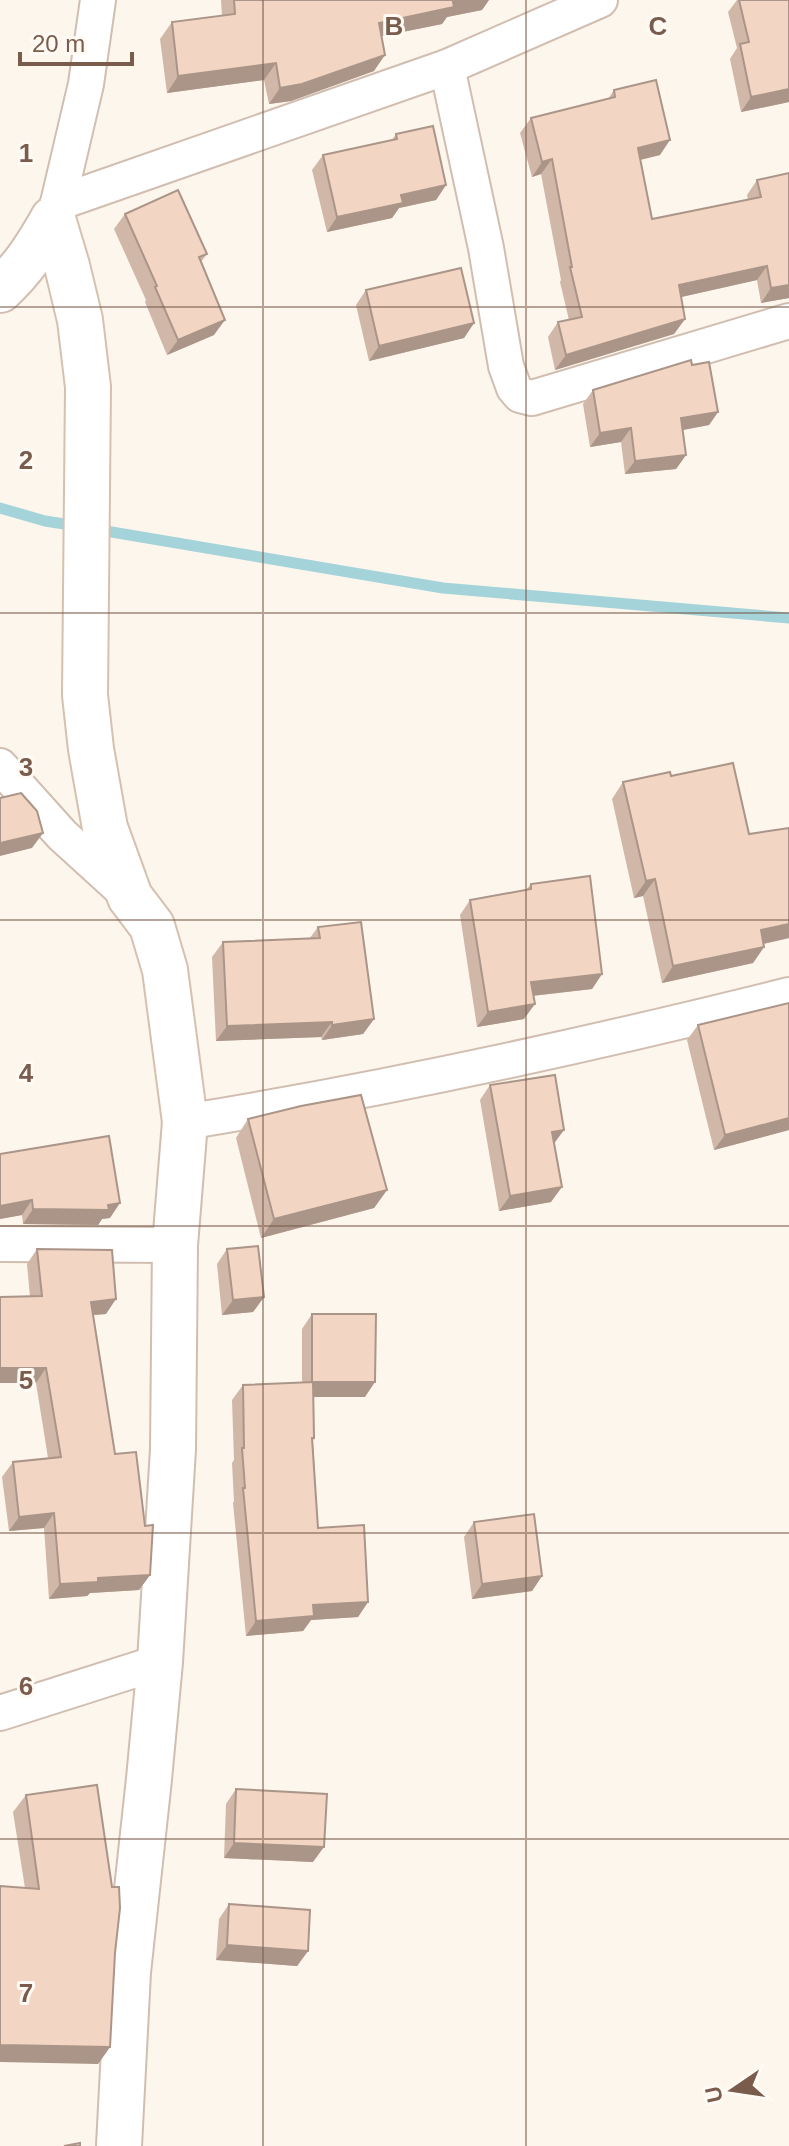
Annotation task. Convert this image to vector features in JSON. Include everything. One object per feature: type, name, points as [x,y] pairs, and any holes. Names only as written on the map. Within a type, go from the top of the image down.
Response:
[{"type":"street","points":[[0,290],[35,251],[55,211],[86,84],[98,0]]},
{"type":"street","points":[[55,211],[447,67],[600,0]]},
{"type":"street","points":[[447,67],[486,248],[506,366],[520,395],[532,398],[789,321]]},
{"type":"street","points":[[55,211],[80,320],[88,387],[85,695],[105,828],[130,897]]},
{"type":"street","points":[[0,766],[62,835],[130,897],[152,926],[165,970],[185,1122],[175,1245],[173,1449],[160,1662],[128,1972],[119,2146]]},
{"type":"street","points":[[185,1122],[525,1058],[789,995]]},
{"type":"street","points":[[0,1244],[175,1245]]},
{"type":"street","points":[[0,1713],[160,1662]]},
{"type":"building","points":[[234,0],[462,0],[453,2],[454,7],[379,23],[385,55],[302,84],[280,88],[276,63],[178,76],[172,22],[235,14]]},
{"type":"building","points":[[739,0],[789,0],[789,89],[751,97],[740,44],[749,42]]},
{"type":"building","points":[[656,80],[670,140],[638,148],[652,219],[761,197],[757,180],[789,173],[789,285],[771,288],[767,266],[679,285],[685,319],[566,355],[558,322],[582,317],[570,267],[552,159],[542,162],[531,118],[615,97],[614,90]]},
{"type":"building","points":[[433,126],[446,185],[401,195],[403,203],[337,217],[323,155],[397,139],[396,134]]},
{"type":"building","points":[[178,190],[207,254],[199,257],[225,320],[178,340],[125,214]]},
{"type":"building","points":[[461,268],[474,323],[379,346],[366,290]]},
{"type":"building","points":[[691,360],[692,365],[709,362],[718,412],[681,418],[686,455],[635,461],[631,428],[600,433],[593,390]]},
{"type":"building","points":[[733,763],[749,834],[789,828],[789,924],[761,930],[764,947],[673,966],[655,879],[646,881],[623,782]]},
{"type":"building","points":[[21,793],[37,811],[43,833],[0,843],[0,798]]},
{"type":"building","points":[[590,876],[602,974],[531,982],[535,1004],[488,1012],[470,900],[531,889],[531,884]]},
{"type":"building","points":[[361,922],[374,1019],[332,1025],[332,1022],[227,1026],[223,942],[320,938],[318,927]]},
{"type":"building","points":[[789,1003],[789,1118],[725,1135],[698,1025]]},
{"type":"building","points":[[555,1075],[564,1130],[552,1132],[562,1187],[510,1196],[490,1085]]},
{"type":"building","points":[[361,1095],[387,1190],[274,1219],[248,1119]]},
{"type":"building","points":[[109,1136],[120,1203],[108,1205],[109,1210],[33,1209],[32,1200],[0,1206],[0,1154]]},
{"type":"building","points":[[258,1246],[264,1297],[233,1300],[227,1249]]},
{"type":"building","points":[[37,1249],[112,1250],[116,1299],[91,1302],[115,1454],[136,1452],[145,1526],[153,1525],[150,1575],[60,1584],[54,1513],[19,1517],[13,1462],[61,1457],[46,1368],[0,1368],[0,1297],[42,1296]]},
{"type":"building","points":[[312,1314],[376,1314],[375,1382],[312,1382]]},
{"type":"building","points":[[313,1382],[312,1438],[318,1528],[364,1525],[368,1602],[313,1605],[314,1616],[256,1621],[243,1488],[243,1385]]},
{"type":"building","points":[[534,1514],[542,1576],[482,1584],[474,1522]]},
{"type":"building","points":[[97,1785],[112,1887],[119,1887],[110,2047],[0,2045],[0,1886],[39,1889],[26,1795]]},
{"type":"building","points":[[236,1789],[327,1794],[324,1847],[234,1843]]},
{"type":"building","points":[[229,1904],[310,1910],[308,1951],[227,1945]]},
{"type":"waterway","points":[[0,508],[45,521],[77,526]]},
{"type":"waterway","points":[[94,529],[443,588],[789,618]]}]
